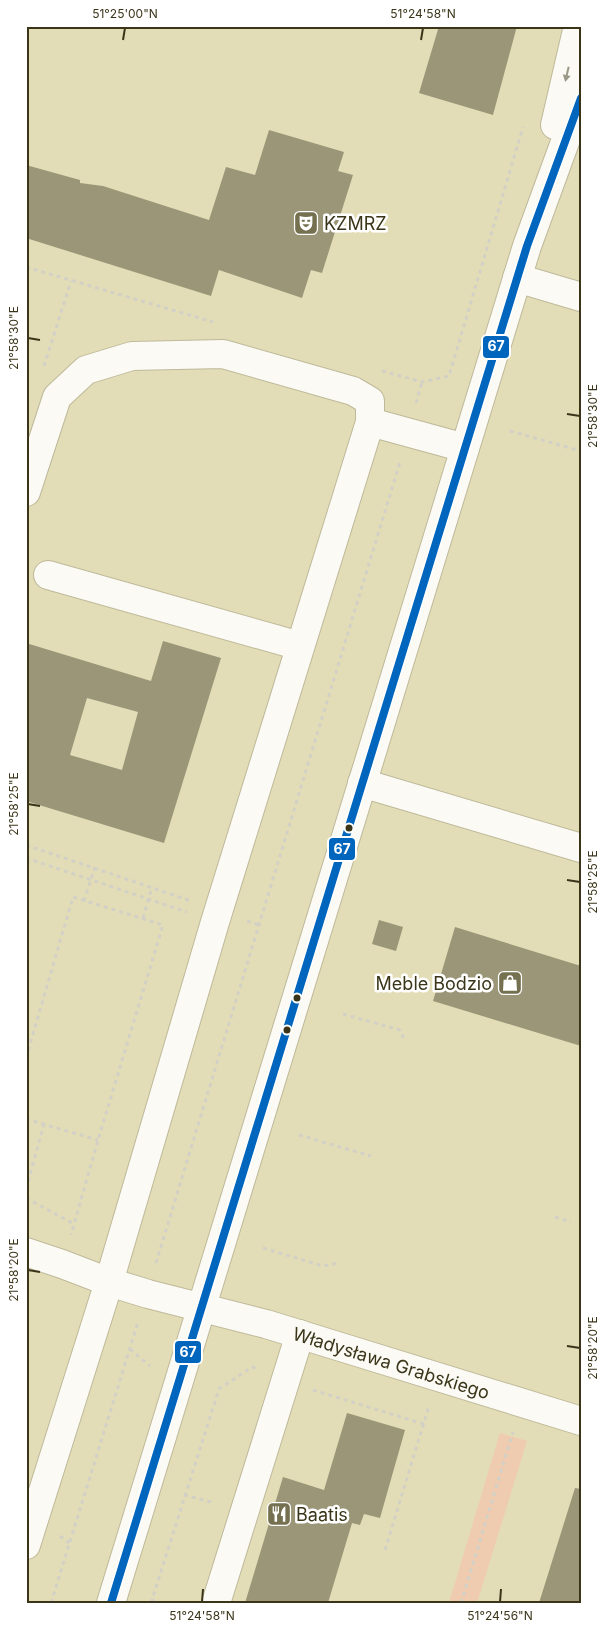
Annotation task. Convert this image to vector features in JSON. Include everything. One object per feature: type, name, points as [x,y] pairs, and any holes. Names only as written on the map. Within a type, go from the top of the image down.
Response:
[{"type":"main road","points":[[527,246],[578,26]]},
{"type":"main road","points":[[112,1603],[464,448],[527,246],[581,98]]},
{"type":"main road","points":[[517,278],[581,297]]},
{"type":"main road","points":[[26,492],[57,397],[86,370],[132,356],[223,354],[353,392],[370,401],[370,422],[215,922],[109,1282],[26,1545]]},
{"type":"main road","points":[[370,422],[464,448]]},
{"type":"main road","points":[[48,575],[300,646]]},
{"type":"main road","points":[[362,783],[581,848]]},
{"type":"main road","name":"Władysława Grabskiego","points":[[26,1252],[109,1282],[202,1309],[300,1334],[581,1421]]},
{"type":"main road","points":[[216,1603],[300,1334]]},
{"type":"path","points":[[156,1263],[422,382],[450,376],[526,119]]},
{"type":"path","points":[[41,374],[71,281]]},
{"type":"path","points":[[510,431],[581,451]]},
{"type":"path","points":[[26,845],[197,902]]},
{"type":"path","points":[[26,858],[215,922]]},
{"type":"path","points":[[84,901],[95,867]]},
{"type":"path","points":[[143,918],[152,887]]},
{"type":"path","points":[[26,1058],[73,897],[163,925],[74,1224],[26,1198]]},
{"type":"path","points":[[343,1014],[400,1030],[405,1041]]},
{"type":"path","points":[[26,1119],[98,1140]]},
{"type":"path","points":[[26,1189],[44,1124]]},
{"type":"path","points":[[299,1135],[371,1156]]},
{"type":"path","points":[[555,1217],[571,1222]]},
{"type":"path","points":[[263,1248],[323,1266],[339,1263]]},
{"type":"path","points":[[50,1603],[139,1319]]},
{"type":"path","points":[[130,1349],[150,1366]]},
{"type":"path","points":[[162,1603],[151,1601],[219,1389],[252,1367],[287,1375],[302,1386],[424,1424]]},
{"type":"path","points":[[385,1550],[430,1404]]},
{"type":"path","points":[[461,1603],[513,1432]]},
{"type":"shaded area","points":[[500,1433],[527,1441],[477,1603],[449,1603]]},
{"type":"building","points":[[439,26],[517,26],[493,115],[419,93]]},
{"type":"building","points":[[269,130],[344,152],[338,171],[353,175],[322,273],[311,270],[302,298],[219,270],[211,296],[26,238],[26,165],[80,180],[80,183],[103,186],[209,220],[226,167],[255,175]]},
{"type":"building","points":[[163,641],[221,658],[164,843],[26,801],[26,643],[151,681]],"holes":[[[87,698],[138,712],[122,770],[70,755]]]},
{"type":"building","points":[[379,920],[403,927],[396,951],[372,944]]},
{"type":"building","name":"Meble Bodzio","points":[[455,927],[581,966],[581,1046],[433,1001]]},
{"type":"building","points":[[347,1413],[405,1430],[380,1518],[364,1514],[360,1525],[352,1523],[328,1603],[245,1603],[283,1477],[324,1490]]},
{"type":"building","points":[[575,1488],[581,1489],[581,1603],[539,1603]]},
{"type":"transit line","name":"67","points":[[111,1603],[527,246],[581,98]]},
{"type":"place","name":"KZMRZ","points":[[306,223]]},
{"type":"place","name":"Meble Bodzio","points":[[510,983]]},
{"type":"place","name":"Baatis","points":[[279,1514]]}]
